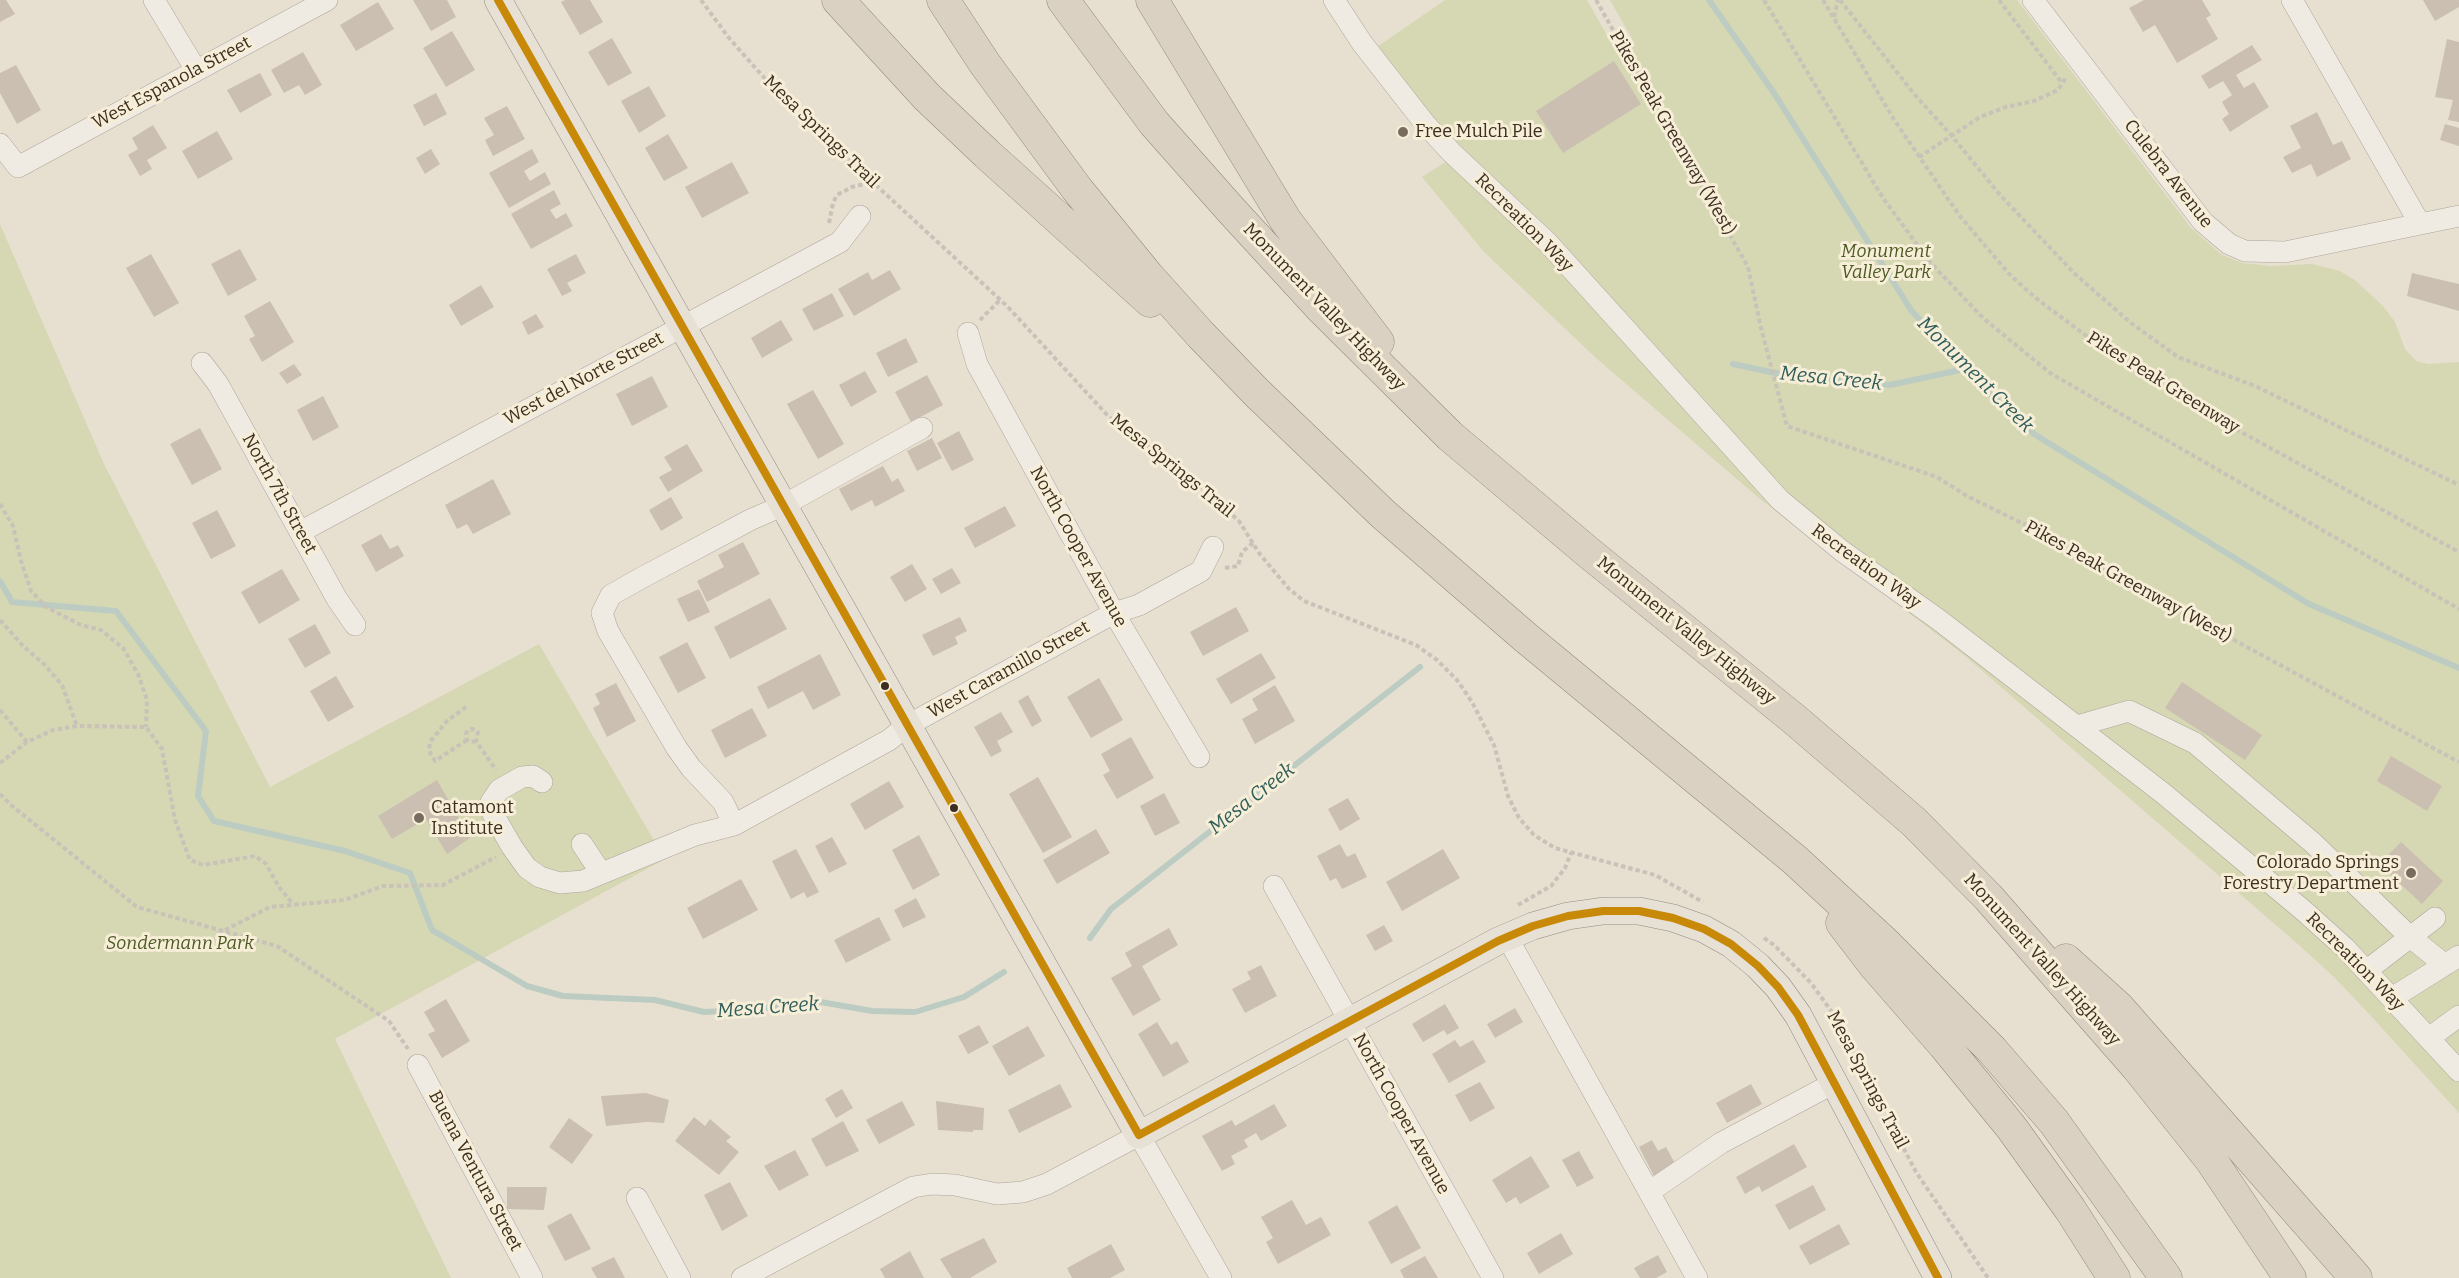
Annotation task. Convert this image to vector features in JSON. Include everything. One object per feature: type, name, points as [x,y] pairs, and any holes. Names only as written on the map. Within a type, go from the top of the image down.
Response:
[{"type":"highway","points":[[838,0],[895,64],[987,154],[1113,269],[1257,393],[1383,514],[1525,637],[1795,860],[1884,942],[1992,1050],[2054,1122],[2166,1278]]},
{"type":"highway","points":[[943,0],[985,64],[1077,189],[1148,276],[1257,393]]},
{"type":"highway","name":"Monument Valley Highway","points":[[1063,0],[1154,123],[1223,201],[1321,308],[1450,436],[1589,553],[1820,741],[1914,822],[1988,897],[2137,1067],[2196,1141],[2290,1278]]},
{"type":"highway","points":[[1152,0],[1286,221],[1450,436]]},
{"type":"highway","points":[[1795,860],[1875,966],[2011,1127],[2070,1209],[2114,1278]]},
{"type":"highway","points":[[1988,897],[2088,978],[2118,1007],[2356,1278]]},
{"type":"main road","points":[[498,0],[1139,1135],[1348,1020],[1507,937],[1533,926],[1568,916],[1603,911],[1639,911],[1672,918],[1708,918],[1731,944],[1758,966],[1778,987],[1798,1015],[1938,1278]]},
{"type":"street","points":[[154,0],[196,70]]},
{"type":"street","name":"West Espanola Street","points":[[0,144],[18,167],[327,0]]},
{"type":"street","name":"Recreation Way","points":[[1334,0],[1362,43],[1426,125],[1452,153],[1548,243],[1780,500],[1842,551],[1939,620],[2164,794],[2304,911],[2366,971],[2459,1071]]},
{"type":"street","name":"Culebra Avenue","points":[[2033,0],[2203,222],[2229,244],[2245,251],[2285,252],[2459,216]]},
{"type":"street","points":[[2292,0],[2420,224]]},
{"type":"street","name":"West del Norte Street","points":[[300,532],[840,242],[860,216]]},
{"type":"street","name":"North Cooper Avenue","points":[[968,333],[977,364],[1114,613],[1199,757]]},
{"type":"street","name":"North 7th Street","points":[[202,363],[218,384],[337,600],[356,625]]},
{"type":"street","points":[[734,825],[723,802],[691,768],[676,747],[608,631],[602,613],[612,595],[750,520],[784,505],[922,428]]},
{"type":"street","name":"West Caramillo Street","points":[[542,782],[533,776],[522,777],[499,790],[491,802],[493,814],[512,848],[527,868],[540,877],[560,883],[583,881],[695,835],[734,825],[889,740],[908,725],[1114,613],[1139,605],[1201,571],[1213,548]]},
{"type":"street","points":[[2077,726],[2129,711],[2195,743],[2313,843],[2409,936],[2452,960],[2392,998]]},
{"type":"street","points":[[582,844],[601,873]]},
{"type":"street","name":"North Cooper Avenue","points":[[1274,886],[1493,1278]]},
{"type":"street","points":[[2366,971],[2435,918]]},
{"type":"street","points":[[1507,937],[1697,1278]]},
{"type":"street","points":[[2429,1038],[2459,1016]]},
{"type":"street","name":"Buena Ventura Street","points":[[418,1065],[532,1278]]},
{"type":"street","points":[[1649,1192],[1721,1143],[1834,1083]]},
{"type":"street","points":[[742,1278],[913,1187],[932,1184],[955,1185],[997,1194],[1023,1192],[1047,1184],[1139,1135],[1221,1278]]},
{"type":"street","points":[[637,1198],[680,1278]]},
{"type":"path","name":"Mesa Springs Trail","points":[[701,0],[729,38],[794,109],[1001,299],[1109,417],[1137,440],[1181,469],[1239,520],[1259,553],[1289,589],[1304,602],[1416,645],[1437,660],[1458,680],[1473,702],[1494,746],[1508,796],[1519,818],[1534,835],[1555,848],[1655,875],[1708,918]]},
{"type":"path","name":"Pikes Peak Greenway (West)","points":[[1596,0],[1748,267],[1761,328],[1787,426],[1936,477],[1967,496],[2038,531],[2079,556],[2459,762]]},
{"type":"path","points":[[1764,0],[1883,198],[1929,261],[1983,318],[2050,373],[2459,609]]},
{"type":"path","name":"Pikes Peak Greenway","points":[[1823,0],[1918,157],[1959,215],[2011,276],[2037,299],[2120,362],[2204,412],[2459,552]]},
{"type":"path","points":[[1833,17],[1839,0]]},
{"type":"path","points":[[1839,0],[1915,96],[1952,135],[2001,195],[2075,274],[2132,323],[2178,357],[2255,386],[2459,484]]},
{"type":"path","points":[[1999,0],[2062,83]]},
{"type":"path","points":[[1918,157],[1980,117],[2006,106],[2034,101],[2058,90],[2077,58]]},
{"type":"path","points":[[968,333],[1001,299]]},
{"type":"path","points":[[0,504],[13,526],[31,591],[46,607],[81,625],[101,630],[123,648],[138,674],[147,700],[147,727],[162,749],[175,820],[190,860],[202,865],[255,856],[266,864],[279,887],[293,903]]},
{"type":"path","points":[[0,620],[22,646],[45,664],[62,686],[77,726]]},
{"type":"path","points":[[466,707],[447,720],[430,742],[429,750],[435,761],[467,740]]},
{"type":"path","points":[[0,710],[27,742]]},
{"type":"path","points":[[0,763],[27,742],[53,730],[77,726],[147,727]]},
{"type":"path","points":[[467,740],[466,732],[473,729],[479,735],[476,741]]},
{"type":"path","points":[[467,740],[476,741]]},
{"type":"path","points":[[476,741],[489,759]]},
{"type":"path","points":[[0,794],[137,906],[277,946],[389,1021],[418,1065]]},
{"type":"path","points":[[224,931],[270,907],[293,903],[345,900],[383,886],[443,885],[512,848]]},
{"type":"path","points":[[1512,908],[1551,886],[1565,868],[1571,853]]},
{"type":"path","name":"Mesa Springs Trail","points":[[1757,934],[1774,945],[1803,975],[1834,1015],[1916,1172],[1988,1278]]},
{"type":"green space","name":"Monument Valley Park","points":[[1445,0],[1587,0],[1617,53],[1634,42],[1610,0],[2017,0],[2191,228],[2222,255],[2243,263],[2270,266],[2312,264],[2340,271],[2356,281],[2383,306],[2395,322],[2405,349],[2416,361],[2428,364],[2459,362],[2459,1113],[2334,977],[2300,946],[1964,655],[1760,499],[1596,358],[1484,252],[1422,177],[1464,150],[1431,115],[1377,47]]},
{"type":"green space","name":"Sondermann Park","points":[[0,224],[104,464],[270,787],[539,644],[665,859],[335,1039],[451,1278],[0,1278]]},
{"type":"building","points":[[0,0],[6,0],[15,14],[0,22]]},
{"type":"building","points":[[413,0],[447,0],[456,17],[431,31]]},
{"type":"building","points":[[590,0],[603,22],[580,35],[561,2]]},
{"type":"building","points":[[2144,0],[2202,0],[2211,15],[2206,18],[2218,39],[2177,63],[2155,25],[2143,32],[2129,8]]},
{"type":"building","points":[[2423,0],[2459,0],[2459,7],[2435,21]]},
{"type":"building","points":[[378,2],[394,29],[356,51],[340,25]]},
{"type":"building","points":[[452,31],[475,70],[446,87],[423,48]]},
{"type":"building","points":[[612,38],[632,73],[608,86],[588,52]]},
{"type":"building","points":[[2447,39],[2459,42],[2459,122],[2448,120],[2453,100],[2435,97]]},
{"type":"building","points":[[2252,45],[2262,60],[2236,75],[2244,88],[2254,82],[2269,107],[2230,132],[2222,119],[2229,114],[2222,102],[2232,95],[2223,81],[2209,89],[2201,76]]},
{"type":"building","points":[[303,52],[322,85],[305,95],[299,85],[284,93],[271,70]]},
{"type":"building","points":[[1614,61],[1641,104],[1563,153],[1536,111]]},
{"type":"building","points":[[16,65],[41,110],[17,124],[0,93],[0,73]]},
{"type":"building","points":[[260,73],[272,95],[240,113],[227,90]]},
{"type":"building","points":[[649,86],[666,116],[639,133],[621,101]]},
{"type":"building","points":[[436,93],[447,114],[424,126],[413,105]]},
{"type":"building","points":[[507,106],[525,139],[493,156],[485,140],[494,135],[484,118]]},
{"type":"building","points":[[2317,112],[2333,145],[2342,141],[2351,159],[2317,177],[2311,164],[2292,173],[2283,157],[2301,148],[2290,126]]},
{"type":"building","points":[[2445,124],[2459,128],[2459,146],[2440,140]]},
{"type":"building","points":[[153,125],[167,148],[147,160],[152,169],[140,176],[128,155],[138,149],[132,138]]},
{"type":"building","points":[[217,131],[233,159],[198,179],[182,151]]},
{"type":"building","points":[[668,134],[688,168],[664,181],[645,148]]},
{"type":"building","points":[[431,149],[440,164],[425,174],[416,158]]},
{"type":"building","points":[[532,149],[539,162],[524,171],[530,181],[545,172],[551,184],[509,208],[489,173]]},
{"type":"building","points":[[732,162],[749,193],[702,218],[685,187]]},
{"type":"building","points":[[554,190],[561,204],[550,210],[556,219],[566,213],[573,226],[531,249],[511,214]]},
{"type":"building","points":[[240,249],[257,280],[228,296],[211,264]]},
{"type":"building","points":[[151,254],[179,303],[154,317],[126,268]]},
{"type":"building","points":[[576,254],[586,273],[567,283],[572,291],[562,296],[547,269]]},
{"type":"building","points":[[890,270],[901,289],[854,316],[838,289],[868,272],[872,280]]},
{"type":"building","points":[[2412,273],[2459,284],[2459,311],[2407,296]]},
{"type":"building","points":[[481,285],[494,307],[461,326],[449,305]]},
{"type":"building","points":[[832,293],[844,316],[814,331],[802,309]]},
{"type":"building","points":[[270,301],[294,342],[262,362],[249,339],[255,336],[244,316]]},
{"type":"building","points":[[536,314],[544,327],[528,335],[522,322]]},
{"type":"building","points":[[781,320],[793,340],[762,358],[751,338]]},
{"type":"building","points":[[906,338],[918,362],[888,377],[876,353]]},
{"type":"building","points":[[294,364],[302,375],[287,384],[279,373]]},
{"type":"building","points":[[865,371],[877,392],[851,407],[839,385]]},
{"type":"building","points":[[927,375],[943,405],[911,422],[895,392]]},
{"type":"building","points":[[652,376],[668,407],[632,426],[616,394]]},
{"type":"building","points":[[813,390],[844,444],[818,459],[787,404]]},
{"type":"building","points":[[323,396],[339,427],[313,441],[297,410]]},
{"type":"building","points":[[200,428],[222,469],[192,485],[170,444]]},
{"type":"building","points":[[959,431],[974,460],[952,471],[937,443]]},
{"type":"building","points":[[932,438],[942,458],[917,471],[907,451]]},
{"type":"building","points":[[687,444],[703,471],[668,492],[659,477],[672,470],[664,457]]},
{"type":"building","points":[[883,466],[892,482],[898,478],[905,491],[875,507],[872,500],[851,511],[839,489]]},
{"type":"building","points":[[493,479],[511,514],[473,534],[467,524],[457,529],[445,505]]},
{"type":"building","points":[[671,497],[683,518],[661,531],[649,510]]},
{"type":"building","points":[[1005,506],[1016,526],[975,548],[964,528]]},
{"type":"building","points":[[217,510],[236,546],[211,559],[192,523]]},
{"type":"building","points":[[381,534],[390,549],[398,545],[404,556],[376,572],[361,545]]},
{"type":"building","points":[[743,542],[760,574],[707,602],[697,581],[724,567],[718,555]]},
{"type":"building","points":[[912,564],[927,589],[905,602],[890,577]]},
{"type":"building","points":[[952,568],[961,583],[941,594],[932,579]]},
{"type":"building","points":[[282,569],[300,600],[259,624],[241,592]]},
{"type":"building","points":[[699,589],[710,612],[688,622],[677,599]]},
{"type":"building","points":[[770,598],[787,629],[730,659],[714,627]]},
{"type":"building","points":[[1236,607],[1249,631],[1203,656],[1190,632]]},
{"type":"building","points":[[960,617],[967,631],[955,637],[958,644],[933,656],[922,635]]},
{"type":"building","points":[[315,624],[331,653],[305,668],[288,639]]},
{"type":"building","points":[[687,642],[706,678],[678,693],[659,657]]},
{"type":"building","points":[[1261,653],[1276,678],[1231,704],[1216,679]]},
{"type":"building","points":[[820,654],[841,695],[813,710],[803,691],[768,709],[757,687]]},
{"type":"building","points":[[336,676],[354,707],[328,722],[310,691]]},
{"type":"building","points":[[1099,678],[1123,720],[1091,738],[1067,697]]},
{"type":"building","points":[[2182,682],[2262,735],[2245,760],[2165,708]]},
{"type":"building","points":[[616,683],[636,721],[607,737],[593,708],[600,704],[595,694]]},
{"type":"building","points":[[1275,685],[1295,721],[1255,744],[1242,719],[1258,710],[1252,699]]},
{"type":"building","points":[[1028,695],[1042,721],[1032,727],[1018,701]]},
{"type":"building","points":[[752,708],[767,736],[725,758],[711,730]]},
{"type":"building","points":[[1001,712],[1013,732],[997,741],[1002,751],[991,757],[974,727]]},
{"type":"building","points":[[1131,737],[1154,778],[1117,799],[1103,775],[1110,771],[1101,754]]},
{"type":"building","points":[[2391,756],[2442,786],[2427,811],[2377,781]]},
{"type":"building","points":[[1038,777],[1072,837],[1043,853],[1009,794]]},
{"type":"building","name":"Catamont Institute","points":[[437,780],[470,838],[447,854],[426,819],[392,839],[378,816]]},
{"type":"building","points":[[889,781],[904,807],[865,830],[850,804]]},
{"type":"building","points":[[1164,793],[1180,823],[1155,836],[1140,806]]},
{"type":"building","points":[[1348,798],[1360,819],[1340,831],[1328,809]]},
{"type":"building","points":[[1096,829],[1110,853],[1057,884],[1043,860]]},
{"type":"building","points":[[919,835],[940,875],[913,890],[892,850]]},
{"type":"building","points":[[832,837],[847,864],[829,873],[815,846]]},
{"type":"building","name":"Colorado Springs Forestry Department","points":[[2401,842],[2443,881],[2422,904],[2379,864]]},
{"type":"building","points":[[1340,844],[1347,857],[1355,853],[1367,877],[1342,889],[1336,878],[1330,881],[1317,856]]},
{"type":"building","points":[[796,849],[819,892],[807,898],[804,892],[791,899],[772,861]]},
{"type":"building","points":[[1443,849],[1460,878],[1402,911],[1386,882]]},
{"type":"building","points":[[741,879],[758,910],[703,939],[687,908]]},
{"type":"building","points":[[916,898],[926,917],[903,928],[894,910]]},
{"type":"building","points":[[879,917],[891,940],[846,963],[834,940]]},
{"type":"building","points":[[1384,925],[1393,941],[1375,951],[1366,935]]},
{"type":"building","points":[[1169,928],[1178,945],[1142,966],[1161,1000],[1133,1016],[1111,978],[1132,966],[1125,953]]},
{"type":"building","points":[[1261,965],[1277,996],[1245,1013],[1232,989],[1251,979],[1247,972]]},
{"type":"building","points":[[446,999],[470,1041],[442,1058],[428,1034],[435,1031],[424,1012]]},
{"type":"building","points":[[1445,1004],[1459,1028],[1447,1035],[1444,1030],[1423,1042],[1412,1024]]},
{"type":"building","points":[[1515,1008],[1523,1022],[1495,1038],[1487,1024]]},
{"type":"building","points":[[1157,1022],[1171,1045],[1177,1041],[1189,1062],[1163,1077],[1138,1034]]},
{"type":"building","points":[[979,1025],[989,1043],[968,1054],[958,1036]]},
{"type":"building","points":[[1028,1026],[1045,1056],[1009,1076],[992,1046]]},
{"type":"building","points":[[1455,1040],[1460,1047],[1473,1040],[1486,1062],[1449,1083],[1432,1054]]},
{"type":"building","points":[[1480,1082],[1495,1108],[1470,1122],[1455,1095]]},
{"type":"building","points":[[1060,1084],[1072,1107],[1019,1133],[1008,1110]]},
{"type":"building","points":[[1751,1084],[1762,1104],[1727,1123],[1716,1103]]},
{"type":"building","points":[[842,1089],[853,1108],[836,1118],[825,1099]]},
{"type":"building","points":[[646,1093],[669,1100],[664,1123],[647,1122],[606,1126],[601,1096]]},
{"type":"building","points":[[902,1101],[915,1125],[879,1144],[866,1120]]},
{"type":"building","points":[[936,1101],[984,1108],[983,1130],[973,1130],[973,1132],[938,1130]]},
{"type":"building","points":[[1274,1104],[1287,1126],[1261,1141],[1256,1133],[1244,1140],[1248,1147],[1231,1156],[1235,1164],[1222,1171],[1202,1136],[1232,1120],[1235,1126]]},
{"type":"building","points":[[694,1117],[705,1126],[710,1119],[731,1137],[726,1141],[739,1152],[719,1175],[675,1141]]},
{"type":"building","points":[[569,1118],[593,1135],[572,1164],[549,1147]]},
{"type":"building","points":[[843,1121],[859,1151],[826,1167],[811,1139]]},
{"type":"building","points":[[1652,1140],[1658,1151],[1666,1147],[1677,1167],[1655,1178],[1639,1147]]},
{"type":"building","points":[[1794,1144],[1807,1167],[1762,1192],[1759,1186],[1745,1194],[1736,1177]]},
{"type":"building","points":[[795,1150],[809,1175],[779,1191],[764,1166]]},
{"type":"building","points":[[1579,1151],[1594,1178],[1577,1187],[1562,1160]]},
{"type":"building","points":[[1531,1156],[1550,1187],[1520,1204],[1516,1197],[1506,1203],[1492,1180]]},
{"type":"building","points":[[730,1182],[748,1216],[722,1231],[704,1195]]},
{"type":"building","points":[[1813,1185],[1826,1210],[1789,1230],[1775,1205]]},
{"type":"building","points":[[507,1187],[547,1187],[544,1210],[507,1209]]},
{"type":"building","points":[[1292,1200],[1306,1225],[1321,1217],[1331,1235],[1278,1264],[1266,1242],[1273,1238],[1261,1217]]},
{"type":"building","points":[[1397,1205],[1421,1248],[1391,1264],[1368,1222]]},
{"type":"building","points":[[571,1213],[591,1249],[565,1261],[547,1226]]},
{"type":"building","points":[[1839,1224],[1850,1244],[1810,1265],[1799,1246]]},
{"type":"building","points":[[1561,1233],[1573,1254],[1539,1274],[1527,1253]]},
{"type":"building","points":[[984,1238],[997,1262],[970,1278],[952,1278],[940,1259]]},
{"type":"building","points":[[1111,1244],[1125,1270],[1110,1278],[1072,1278],[1067,1268]]},
{"type":"building","points":[[910,1251],[924,1278],[885,1278],[880,1269]]},
{"type":"building","points":[[1658,1255],[1667,1272],[1656,1278],[1640,1278],[1634,1268]]},
{"type":"building","points":[[1425,1256],[1438,1278],[1404,1278],[1400,1270]]},
{"type":"building","points":[[614,1257],[625,1278],[597,1278],[591,1268]]},
{"type":"waterway","name":"Monument Creek","points":[[1709,0],[1774,93],[1911,310],[1976,381],[2034,434],[2309,604],[2459,668]]},
{"type":"waterway","name":"Mesa Creek","points":[[1733,364],[1794,377],[1890,385],[1965,369]]},
{"type":"waterway","points":[[0,581],[12,602],[116,611],[206,731],[198,796],[214,821],[345,851],[410,873],[432,930],[527,986],[563,996],[655,1000],[704,1012],[752,1010],[815,1001],[872,1011],[915,1012],[964,997],[1004,972]]},
{"type":"waterway","name":"Mesa Creek","points":[[1090,938],[1111,909],[1420,667]]},
{"type":"transit line","points":[[498,0],[1139,1135],[1498,941],[1533,926],[1568,916],[1603,911],[1639,911],[1673,918],[1704,929],[1731,944],[1758,966],[1778,987],[1798,1015],[1938,1278]]},
{"type":"place","name":"Free Mulch Pile","points":[[1403,132]]},
{"type":"place","name":"Catamont Institute","points":[[419,818]]},
{"type":"place","name":"Colorado Springs Forestry Department","points":[[2411,873]]}]
